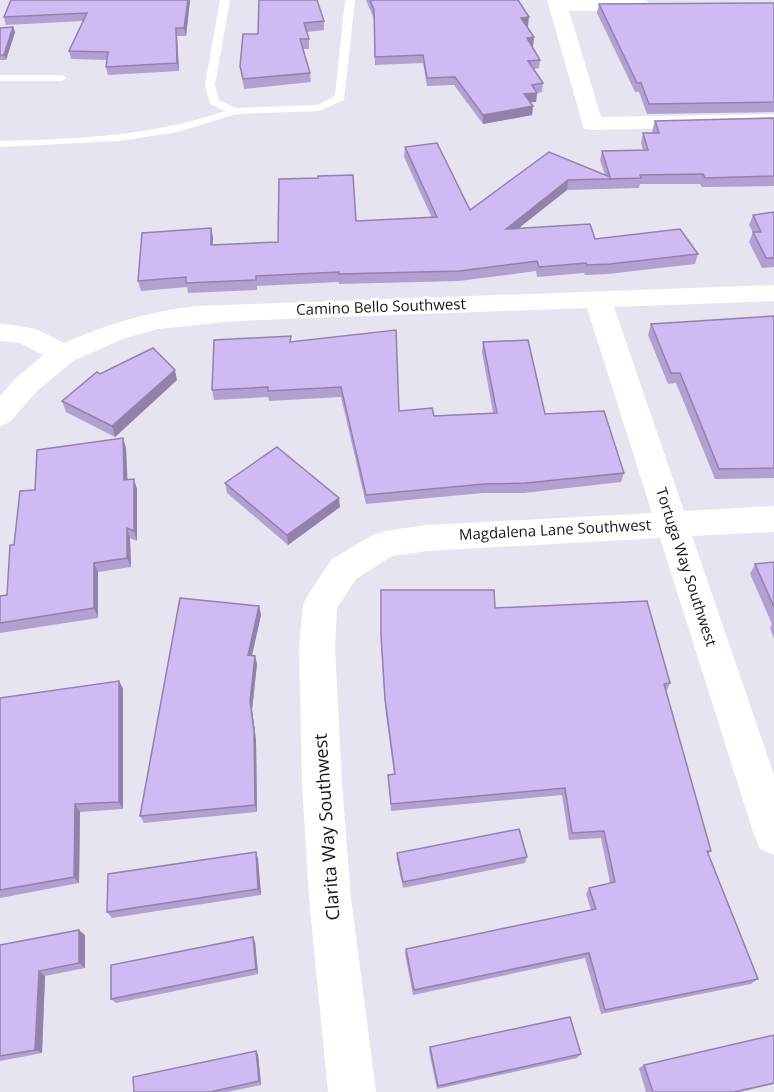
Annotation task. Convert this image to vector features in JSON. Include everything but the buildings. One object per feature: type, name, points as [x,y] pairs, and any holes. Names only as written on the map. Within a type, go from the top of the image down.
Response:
[{"type":"street","points":[[659,5],[557,3],[592,124],[774,120]]},
{"type":"street","name":"Camino Bello Southwest","points":[[0,415],[26,385],[63,354],[100,337],[135,325],[181,317],[236,312],[774,293]]},
{"type":"street","name":"Tortuga Way Southwest","points":[[598,300],[774,835]]},
{"type":"street","points":[[0,332],[26,335],[63,354]]},
{"type":"street","name":"Magdalena Lane Southwest","points":[[344,569],[385,544],[427,538],[774,519]]},
{"type":"street","name":"Clarita Way Southwest","points":[[344,569],[321,604],[317,647],[322,783],[330,898],[352,1092]]},
{"type":"lane","points":[[225,0],[210,85],[214,102],[235,111]]},
{"type":"lane","points":[[0,144],[86,142],[207,123],[235,111],[319,108],[340,98],[350,0]]},
{"type":"lane","points":[[0,78],[62,78]]}]
